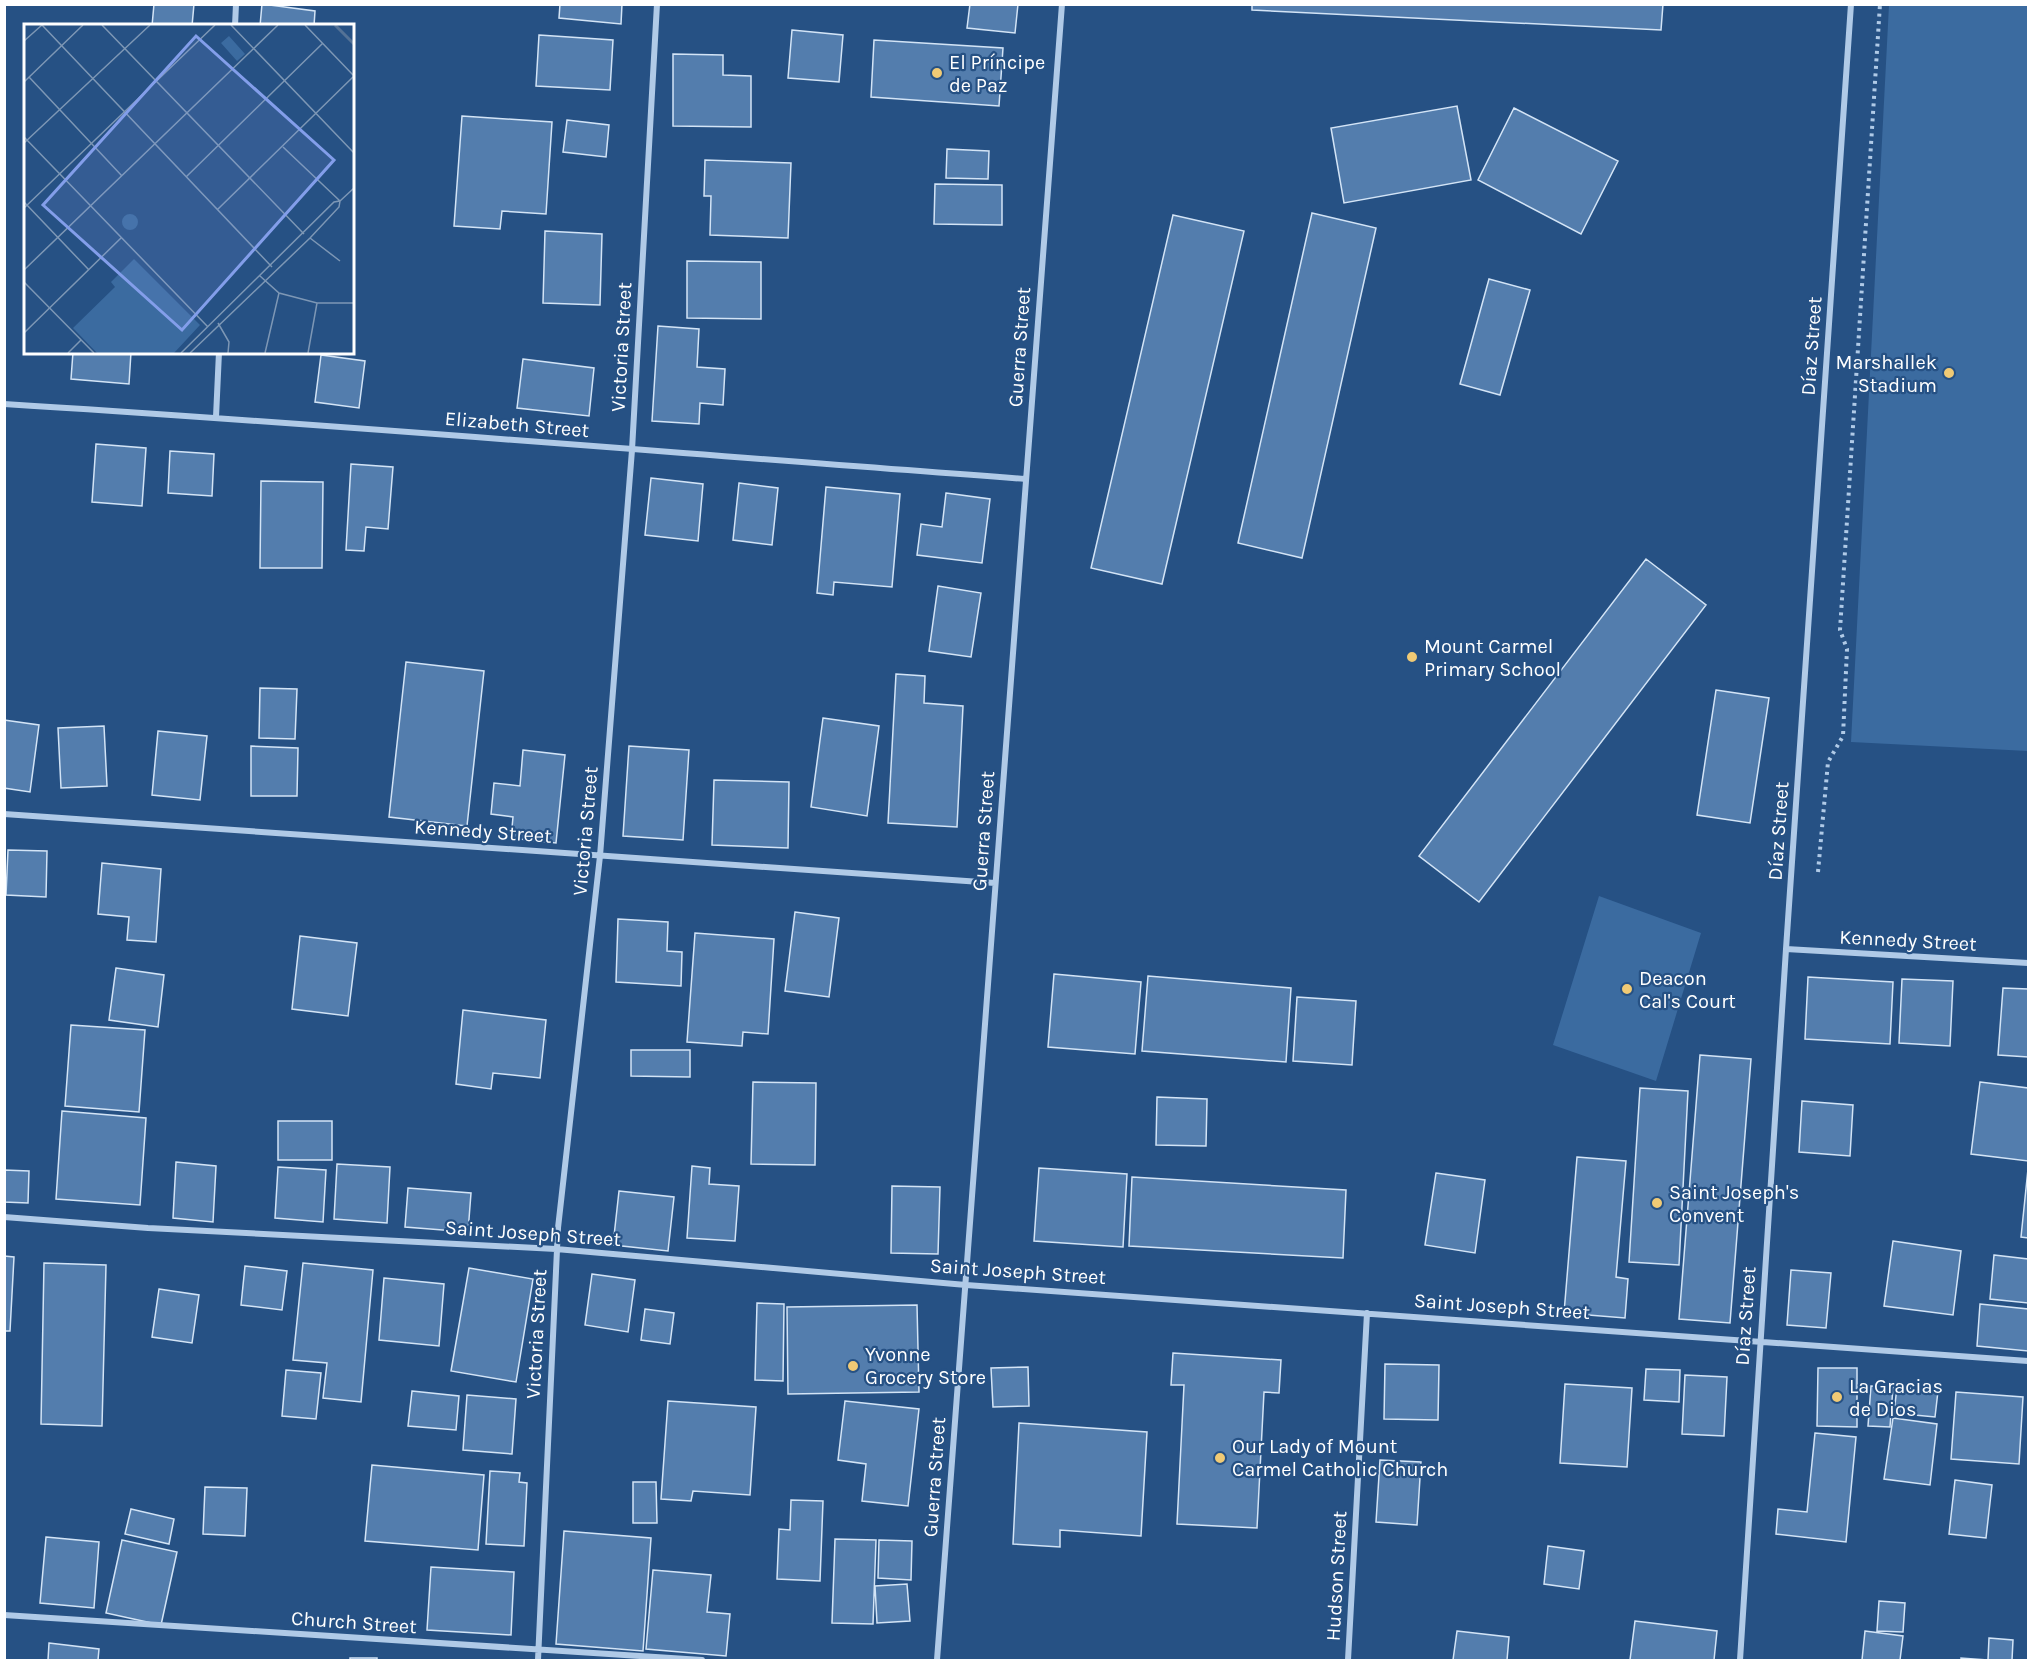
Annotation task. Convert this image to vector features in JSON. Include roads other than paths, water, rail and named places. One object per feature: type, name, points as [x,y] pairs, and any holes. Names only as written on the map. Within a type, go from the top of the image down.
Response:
[{"type":"street","points":[[235,24],[236,4]]},
{"type":"street","name":"Victoria Street","points":[[538,1660],[556,1249],[600,856],[632,450],[657,4]]},
{"type":"street","name":"Guerra Street","points":[[937,1660],[1062,4]]},
{"type":"street","name":"Díaz Street","points":[[1740,1660],[1851,4]]},
{"type":"street","points":[[216,417],[219,354]]},
{"type":"street","name":"Elizabeth Street","points":[[4,404],[216,417],[1026,479]]},
{"type":"street","name":"Kennedy Street","points":[[4,814],[995,884]]},
{"type":"street","name":"Kennedy Street","points":[[1786,949],[2028,963]]},
{"type":"street","name":"Saint Joseph Street","points":[[4,1217],[148,1228],[556,1249],[966,1285],[1760,1340],[2028,1361]]},
{"type":"street","name":"Hudson Street","points":[[1348,1660],[1367,1313]]},
{"type":"street","name":"Church Street","points":[[4,1615],[702,1660]]},
{"type":"place","name":"El Príncipe de Paz","points":[[937,73]]},
{"type":"place","name":"Marshallek Stadium","points":[[1949,373]]},
{"type":"place","name":"Mount Carmel Primary School","points":[[1412,657]]},
{"type":"place","name":"Deacon Cal's Court","points":[[1627,989]]},
{"type":"place","name":"Saint Joseph's Convent","points":[[1657,1203]]},
{"type":"place","name":"Yvonne Grocery Store","points":[[853,1366]]},
{"type":"place","name":"La Gracias de Dios","points":[[1837,1397]]},
{"type":"place","name":"Our Lady of Mount Carmel Catholic Church","points":[[1220,1458]]}]
